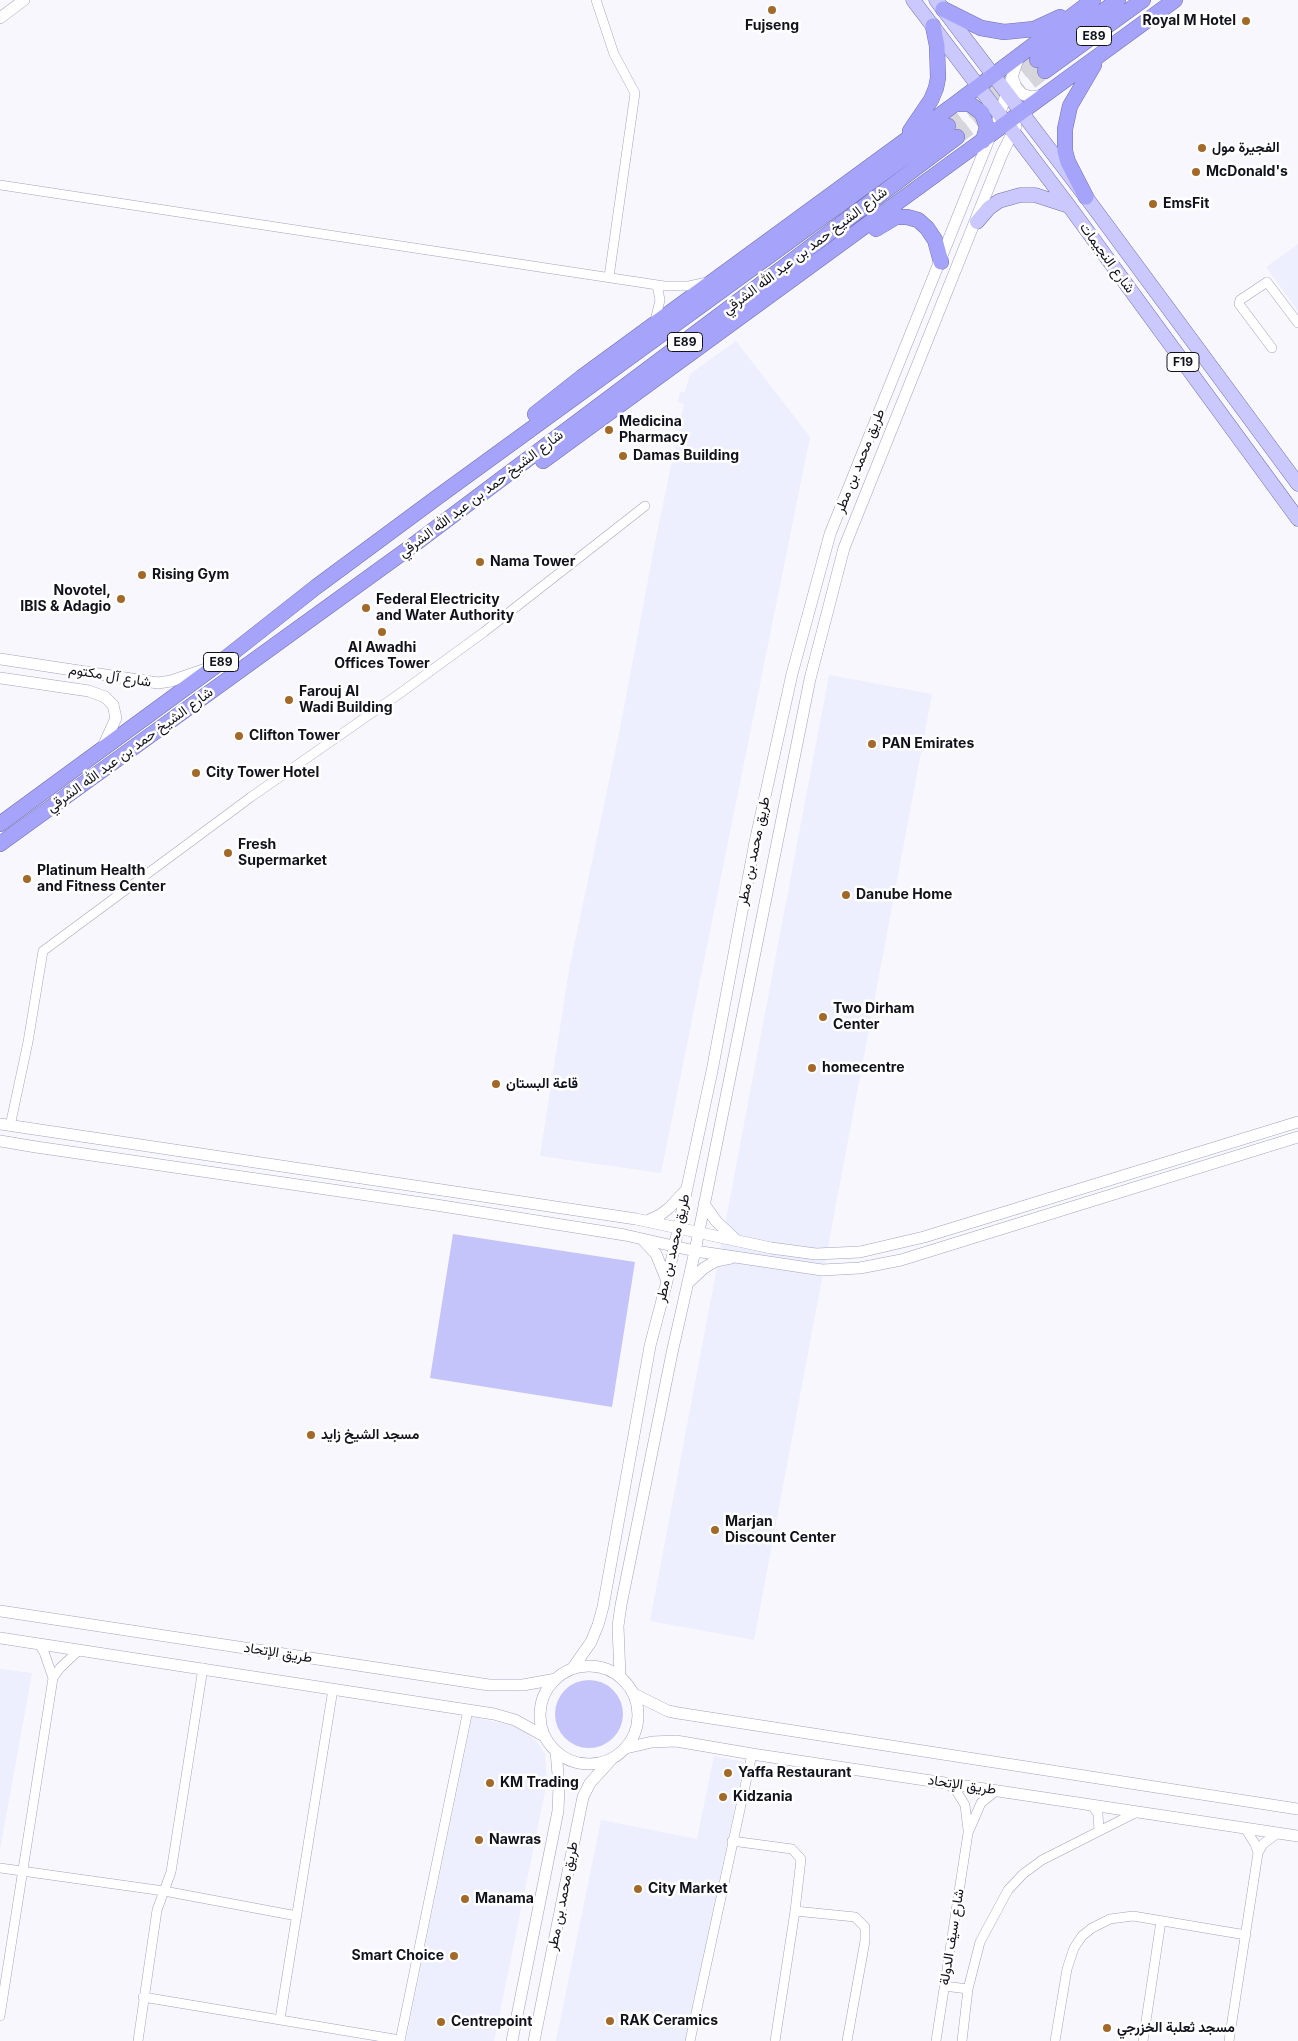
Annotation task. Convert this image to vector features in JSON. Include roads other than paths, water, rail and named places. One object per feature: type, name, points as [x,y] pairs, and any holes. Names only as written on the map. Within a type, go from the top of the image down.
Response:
[{"type":"highway","points":[[940,4],[981,28],[1018,32],[1034,30],[1054,20],[1083,0]]},
{"type":"highway","points":[[439,496],[482,457],[582,376],[955,104],[1093,0]]},
{"type":"highway","name":"E89","points":[[1118,0],[1041,65],[1144,0]]},
{"type":"highway","points":[[412,546],[429,541],[475,510],[1175,0]]},
{"type":"highway","points":[[900,144],[924,112],[936,88],[938,78],[937,46],[933,26]]},
{"type":"highway","points":[[1086,197],[1068,162],[1065,152],[1066,116],[1077,91],[1089,71],[1104,53]]},
{"type":"highway","points":[[955,104],[970,104],[982,113],[987,127],[987,138]]},
{"type":"highway","name":"شارع الشيخ حمد بن عبد الله الشرقي","points":[[0,824],[217,665],[316,587],[439,496],[952,132],[412,546],[0,844]]},
{"type":"highway","points":[[832,250],[849,244],[896,217],[907,216],[918,220],[927,228],[935,240],[941,262]]},
{"type":"main road","name":"شارع النجيمات","points":[[913,0],[1069,206],[1298,519]]},
{"type":"main road","name":"شارع النجيمات","points":[[940,4],[1086,197],[1298,484]]},
{"type":"main road","points":[[976,222],[989,208],[999,201],[1020,195],[1036,196],[1069,206]]},
{"type":"street","points":[[0,18],[24,0]]},
{"type":"street","points":[[596,0],[614,54],[635,93],[609,278]]},
{"type":"street","name":"طريق محمد بن مطر","points":[[620,1676],[618,1626],[621,1605],[686,1284],[695,1251],[810,679],[844,548],[976,222],[1006,123],[1007,94],[1019,56]]},
{"type":"street","points":[[1012,76],[1016,87],[1027,96],[1036,97],[1049,93]]},
{"type":"street","name":"طريق محمد بن مطر","points":[[572,1669],[591,1642],[603,1607],[650,1346],[667,1281],[687,1189],[755,842],[797,656],[830,534],[941,262],[987,138]]},
{"type":"street","points":[[0,185],[656,285],[689,286],[715,279]]},
{"type":"street","points":[[1272,348],[1239,304],[1240,300],[1267,282],[1298,323]]},
{"type":"street","points":[[654,324],[660,306],[656,285]]},
{"type":"street","points":[[645,506],[477,638],[251,797],[43,951],[28,1042],[5,1125],[156,1146],[647,1221],[738,1241],[816,1254],[860,1252],[924,1237],[1298,1122]]},
{"type":"street","name":"شارع آل مكتوم","points":[[0,659],[164,683],[217,665]]},
{"type":"street","points":[[67,687],[75,685],[80,680],[78,671]]},
{"type":"street","name":"شارع آل مكتوم","points":[[0,678],[67,687],[99,694],[113,705],[116,713],[115,722],[101,750]]},
{"type":"street","points":[[0,1140],[36,1147],[505,1216],[642,1239],[695,1251],[822,1270],[860,1268],[901,1260],[1298,1137]]},
{"type":"street","points":[[146,1162],[155,1157],[157,1153],[156,1146]]},
{"type":"street","points":[[296,1184],[293,1179],[295,1174],[312,1170]]},
{"type":"street","points":[[647,1221],[669,1208],[687,1189]]},
{"type":"street","points":[[505,1216],[518,1210],[516,1201]]},
{"type":"street","points":[[704,1204],[716,1221],[738,1241]]},
{"type":"street","points":[[642,1239],[656,1254],[667,1281]]},
{"type":"street","points":[[686,1284],[710,1264],[734,1257]]},
{"type":"street","name":"طريق اﻹتحاد","points":[[0,1611],[489,1685],[523,1685],[556,1679]]},
{"type":"street","name":"طريق اﻹتحاد","points":[[0,1638],[494,1714],[509,1718],[544,1736]]},
{"type":"street","points":[[39,1644],[44,1652],[53,1678]]},
{"type":"street","points":[[0,2016],[53,1678],[60,1668],[79,1650]]},
{"type":"street","points":[[592,1666],[602,1667],[620,1676],[634,1694],[638,1711],[637,1728],[626,1748],[611,1759],[600,1763],[582,1764],[565,1758],[556,1752],[544,1736],[540,1716],[546,1691],[556,1679],[572,1669],[592,1666]]},
{"type":"street","points":[[138,2041],[157,1910],[171,1872],[203,1668]]},
{"type":"street","points":[[280,2019],[333,1689]]},
{"type":"street","name":"طريق اﻹتحاد","points":[[634,1694],[668,1711],[678,1713],[1298,1809]]},
{"type":"street","points":[[143,1997],[400,2041],[468,1710]]},
{"type":"street","name":"طريق اﻹتحاد","points":[[626,1748],[652,1742],[676,1741],[1298,1836]]},
{"type":"street","name":"طريق محمد بن مطر","points":[[512,2041],[558,1811],[559,1786],[556,1752]]},
{"type":"street","points":[[690,2041],[752,1754]]},
{"type":"street","name":"طريق محمد بن مطر","points":[[534,2041],[583,1798],[590,1783],[611,1759]]},
{"type":"street","name":"شارع سيف الدولة","points":[[946,1782],[957,1792],[965,1805],[968,1833]]},
{"type":"street","name":"شارع سيف الدولة","points":[[936,2041],[968,1833],[981,1803],[997,1790]]},
{"type":"street","points":[[1092,1805],[1098,1814],[1100,1830]]},
{"type":"street","points":[[962,2041],[968,1989],[980,1942],[1008,1890],[1023,1874],[1042,1860],[1138,1811]]},
{"type":"street","points":[[1229,2041],[1258,1853],[1256,1844],[1245,1828]]},
{"type":"street","points":[[1258,1853],[1264,1844],[1278,1833]]},
{"type":"street","points":[[732,1841],[792,1849],[801,1859],[775,2041]]},
{"type":"street","points":[[0,1868],[164,1891],[297,1916]]},
{"type":"street","points":[[795,1910],[855,1917],[865,1927],[865,1941],[847,2041]]},
{"type":"street","points":[[1055,2041],[1067,1969],[1074,1948],[1082,1936],[1092,1928],[1110,1919],[1122,1916],[1141,1917],[1246,1935]]},
{"type":"street","points":[[1143,2041],[1160,1921]]},
{"type":"street","points":[[944,1986],[968,1989]]},
{"type":"tunnel","points":[[948,126],[1037,60]]},
{"type":"tunnel","points":[[957,137],[1045,71]]},
{"type":"place","name":"Fujseng","points":[[772,10]]},
{"type":"place","name":"Royal M Hotel","points":[[1246,21]]},
{"type":"place","name":"الفجيرة مول","points":[[1202,148]]},
{"type":"place","name":"McDonald's","points":[[1196,172]]},
{"type":"place","name":"EmsFit","points":[[1153,204]]},
{"type":"place","name":"Medicina Pharmacy","points":[[609,430]]},
{"type":"place","name":"Damas Building","points":[[623,456]]},
{"type":"place","name":"Nama Tower","points":[[480,562]]},
{"type":"place","name":"Rising Gym","points":[[142,575]]},
{"type":"place","name":"Novotel, IBIS & Adagio","points":[[121,599]]},
{"type":"place","name":"Federal Electricity and Water Authority","points":[[366,608]]},
{"type":"place","name":"Al Awadhi Offices Tower","points":[[382,632]]},
{"type":"place","name":"Farouj Al Wadi Building","points":[[289,700]]},
{"type":"place","name":"Clifton Tower","points":[[239,736]]},
{"type":"place","name":"PAN Emirates","points":[[872,744]]},
{"type":"place","name":"City Tower Hotel","points":[[196,773]]},
{"type":"place","name":"Fresh Supermarket","points":[[228,853]]},
{"type":"place","name":"Platinum Health and Fitness Center","points":[[27,879]]},
{"type":"place","name":"Danube Home","points":[[846,895]]},
{"type":"place","name":"Two Dirham Center","points":[[823,1017]]},
{"type":"place","name":"homecentre","points":[[812,1068]]},
{"type":"place","name":"قاعة البستان","points":[[496,1084]]},
{"type":"place","name":"مسجد الشيخ زايد","points":[[311,1435]]},
{"type":"place","name":"Marjan Discount Center","points":[[715,1530]]},
{"type":"place","name":"Yaffa Restaurant","points":[[728,1773]]},
{"type":"place","name":"KM Trading","points":[[490,1783]]},
{"type":"place","name":"Kidzania","points":[[723,1797]]},
{"type":"place","name":"Nawras","points":[[479,1840]]},
{"type":"place","name":"City Market","points":[[638,1889]]},
{"type":"place","name":"Manama","points":[[465,1899]]},
{"type":"place","name":"Smart Choice","points":[[454,1956]]},
{"type":"place","name":"RAK Ceramics","points":[[610,2021]]},
{"type":"place","name":"Centrepoint","points":[[441,2022]]},
{"type":"place","name":"مسجد ثعلبة الخزرجي","points":[[1107,2028]]}]
